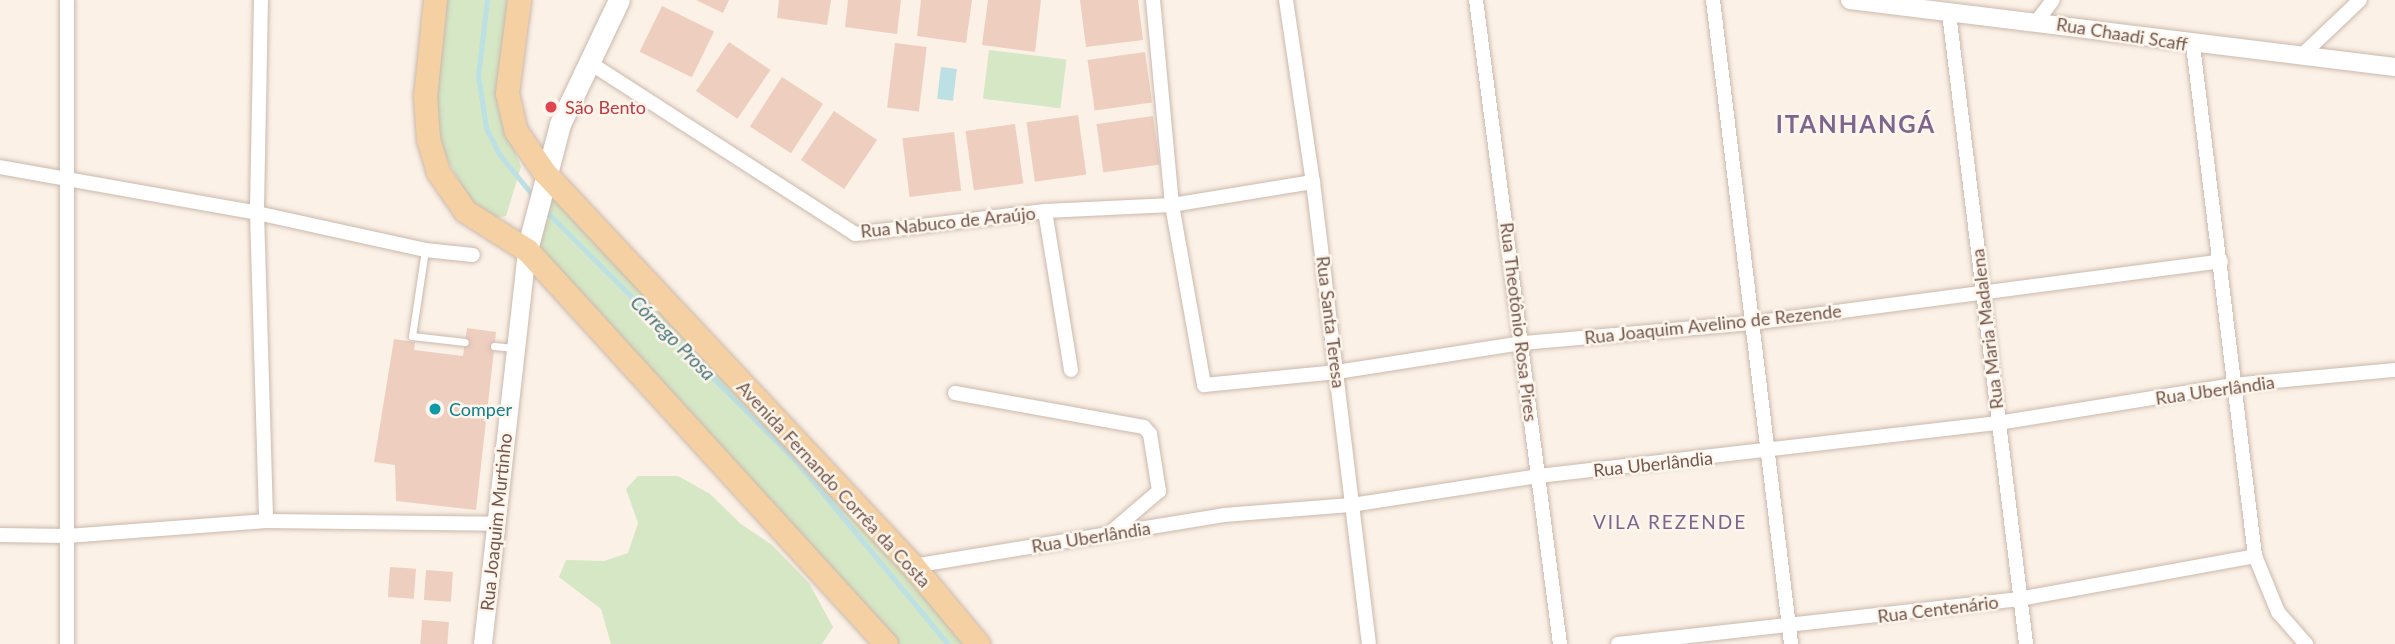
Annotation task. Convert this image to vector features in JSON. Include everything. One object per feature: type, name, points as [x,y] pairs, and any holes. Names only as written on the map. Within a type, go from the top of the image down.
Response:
[{"type":"main road","points":[[435,0],[425,96],[428,139],[438,172],[465,211],[529,245],[886,644]]},
{"type":"main road","name":"Avenida Fernando Corrêa da Costa","points":[[519,0],[507,93],[516,131],[543,182],[913,566],[978,644]]},
{"type":"main road","name":"Rua Joaquim Murtinho","points":[[529,245],[560,124],[619,0]]},
{"type":"street","points":[[67,0],[67,644]]},
{"type":"street","points":[[261,0],[257,213],[266,522]]},
{"type":"street","points":[[1153,0],[1172,205]]},
{"type":"street","name":"Rua Santa Teresa","points":[[1286,0],[1313,182],[1369,644]]},
{"type":"street","name":"Rua Theotônio Rosa Pires","points":[[1476,0],[1523,343],[1560,644]]},
{"type":"street","points":[[1713,0],[1791,644]]},
{"type":"street","name":"Rua Chaadi Scaff","points":[[1850,0],[2038,21],[2193,45],[2395,67]]},
{"type":"street","points":[[2038,21],[2053,0]]},
{"type":"street","points":[[2301,56],[2360,0]]},
{"type":"street","name":"Rua Maria Madalena","points":[[1949,13],[2026,644]]},
{"type":"street","points":[[2193,45],[2221,261],[2232,385],[2255,556],[2278,612],[2306,644]]},
{"type":"street","name":"Rua Nabuco de Araújo","points":[[590,63],[855,234],[1045,211],[1172,205],[1313,182]]},
{"type":"street","points":[[0,167],[65,181],[257,213],[425,250],[473,255]]},
{"type":"street","name":"Rua Joaquim Avelino de Rezende","points":[[1172,205],[1205,385],[1337,372],[1523,343],[1752,323],[1982,290],[2221,261]]},
{"type":"street","points":[[1045,211],[1071,370]]},
{"type":"street","name":"Rua Joaquim Murtinho","points":[[484,644],[514,348],[529,245]]},
{"type":"street","name":"Rua Uberlândia","points":[[913,566],[1224,515],[1352,505],[1539,476],[1768,452],[1998,423],[2232,385],[2395,370]]},
{"type":"street","points":[[955,393],[1144,427],[1150,434],[1159,491],[1109,534]]},
{"type":"street","points":[[0,535],[67,536],[266,522],[496,524]]},
{"type":"street","name":"Rua Centenário","points":[[1618,644],[1789,628],[2019,599],[2255,556]]},
{"type":"lane","points":[[425,250],[412,336],[465,342]]},
{"type":"lane","points":[[495,346],[514,348]]},
{"type":"green space","points":[[442,0],[509,0],[498,107],[521,167],[506,216],[493,218],[472,203],[435,138],[432,96]]},
{"type":"green space","points":[[989,50],[1066,60],[1060,108],[983,99]]},
{"type":"green space","points":[[544,172],[978,644],[886,644],[527,250]]},
{"type":"green space","points":[[638,476],[678,476],[710,494],[741,524],[772,545],[809,583],[833,627],[822,644],[611,644],[601,609],[559,577],[566,560],[604,561],[628,553],[638,523],[626,489]]},
{"type":"water","points":[[941,67],[957,69],[953,101],[937,99]]},
{"type":"building","points":[[696,0],[729,0],[723,13]]},
{"type":"building","points":[[779,0],[831,0],[827,25],[777,18]]},
{"type":"building","points":[[848,0],[901,0],[897,34],[845,27]]},
{"type":"building","points":[[921,0],[972,0],[966,43],[917,36]]},
{"type":"building","points":[[988,0],[1041,0],[1035,52],[982,45]]},
{"type":"building","points":[[1080,0],[1138,0],[1143,40],[1086,47]]},
{"type":"building","points":[[662,6],[714,31],[692,77],[640,52]]},
{"type":"building","points":[[729,42],[770,70],[737,119],[696,91]]},
{"type":"building","points":[[895,43],[927,47],[919,111],[887,108]]},
{"type":"building","points":[[1145,52],[1152,103],[1095,111],[1088,60]]},
{"type":"building","points":[[782,77],[823,104],[791,153],[750,126]]},
{"type":"building","points":[[834,111],[877,140],[844,189],[801,160]]},
{"type":"building","points":[[1078,115],[1086,174],[1035,182],[1027,122]]},
{"type":"building","points":[[1153,116],[1160,165],[1103,172],[1097,124]]},
{"type":"building","points":[[1015,124],[1023,183],[974,190],[965,131]]},
{"type":"building","points":[[954,132],[961,191],[910,197],[902,138]]},
{"type":"building","name":"Comper","points":[[467,328],[496,332],[476,510],[396,501],[395,465],[374,462],[394,339],[415,342],[414,350],[463,356]]},
{"type":"building","points":[[390,567],[416,569],[414,599],[388,597]]},
{"type":"building","points":[[426,570],[453,572],[451,602],[424,600]]},
{"type":"building","points":[[422,620],[449,622],[447,644],[420,644]]},
{"type":"waterway","name":"Córrego Prosa","points":[[487,0],[478,75],[486,128],[499,154],[535,198]]},
{"type":"waterway","name":"Córrego Prosa","points":[[543,208],[796,461],[948,644]]},
{"type":"place","name":"São Bento","points":[[551,107]]},
{"type":"place","name":"Comper","points":[[435,409]]},
{"type":"district","name":"ITANHANGÁ","points":[[1856,124]]},
{"type":"district","name":"VILA REZENDE","points":[[1670,522]]}]
